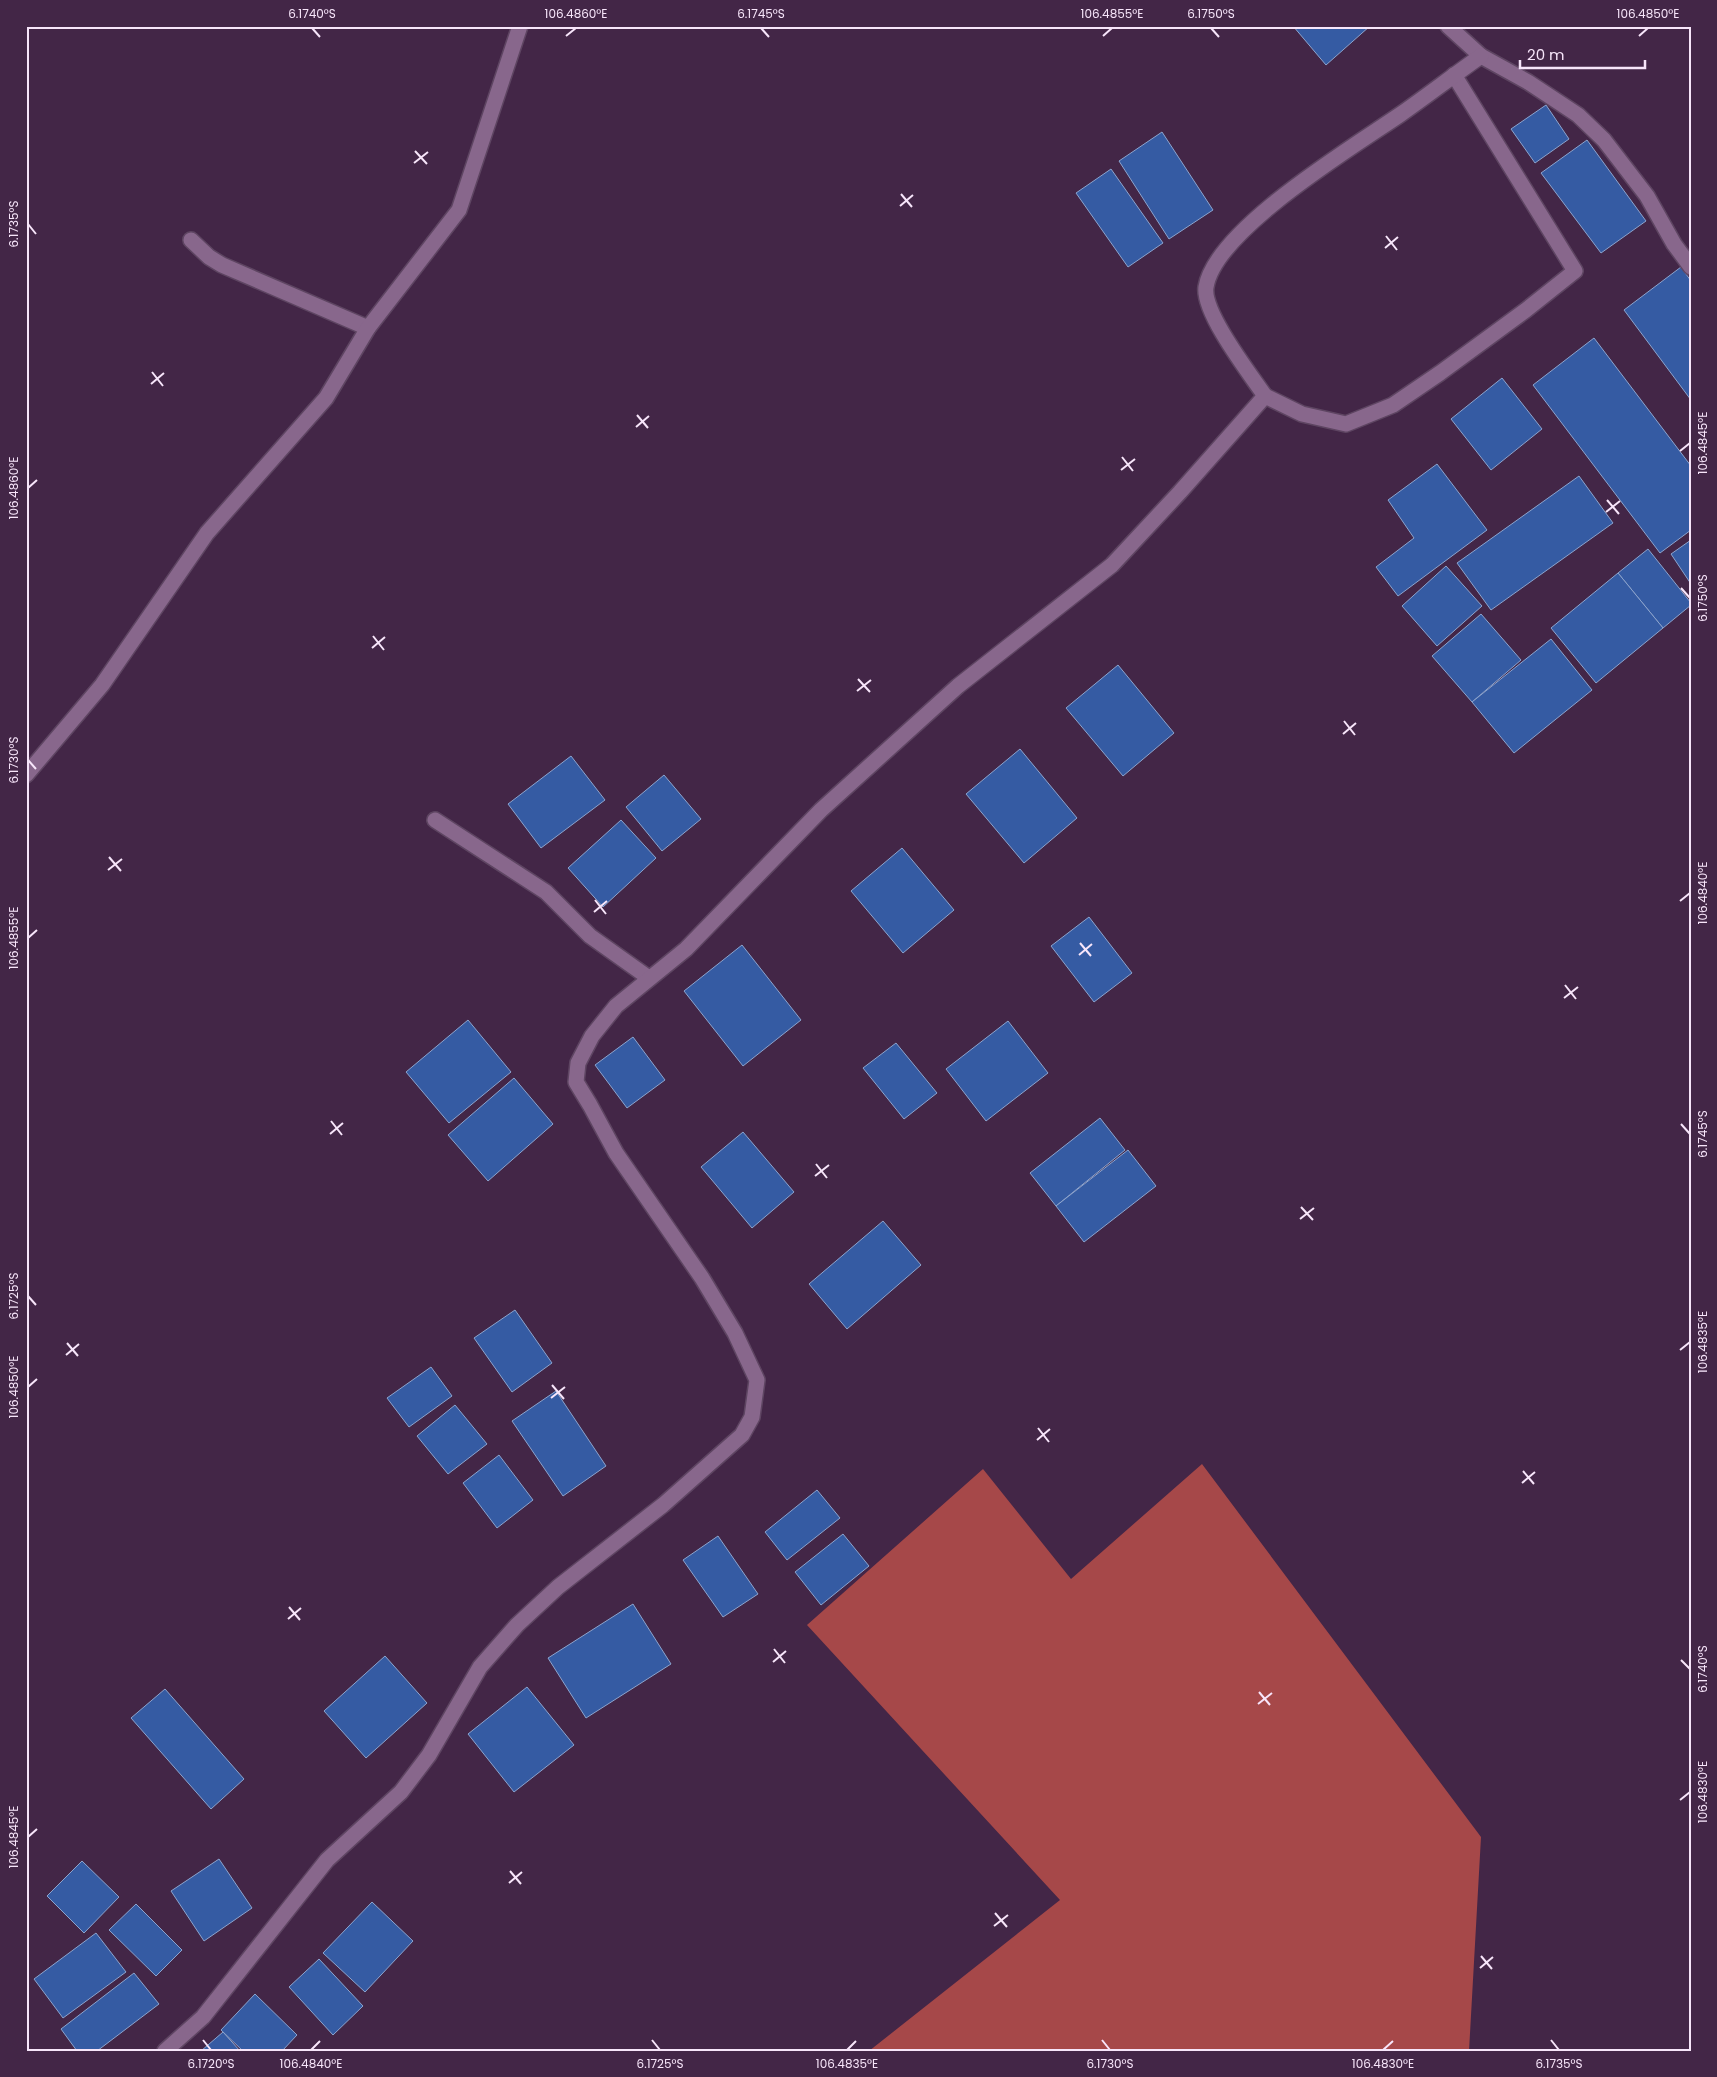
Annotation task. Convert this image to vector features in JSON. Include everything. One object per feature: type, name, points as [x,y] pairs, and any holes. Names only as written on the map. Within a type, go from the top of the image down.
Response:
[{"type":"street","points":[[26,775],[102,684],[207,533],[326,398],[368,328],[458,210],[520,26]]},
{"type":"street","points":[[1448,26],[1481,56],[1528,82],[1571,111],[1604,140],[1647,196],[1674,244],[1691,267]]},
{"type":"street","points":[[1454,75],[1575,271],[1526,310],[1393,405],[1346,424],[1302,414],[1265,396],[1213,317],[1206,289],[1212,269],[1238,237],[1284,194],[1404,112],[1454,75],[1481,56]]},
{"type":"street","points":[[191,240],[209,257],[222,265],[368,328]]},
{"type":"street","points":[[164,2051],[203,2017],[327,1860],[401,1792],[429,1755],[480,1667],[517,1625],[558,1587],[663,1505],[742,1435],[752,1417],[757,1380],[735,1333],[702,1278],[616,1153],[576,1082],[578,1063],[592,1036],[616,1006],[686,949],[821,810],[958,686],[1112,565],[1265,396]]},
{"type":"street","points":[[435,820],[546,892],[590,936],[649,978]]},
{"type":"shaded area","points":[[1202,1464],[1481,1837],[1469,2051],[869,2051],[1060,1900],[807,1625],[983,1469],[1071,1579]]},
{"type":"building","points":[[1293,26],[1370,26],[1326,65]]},
{"type":"building","points":[[1546,105],[1569,139],[1535,163],[1511,129]]},
{"type":"building","points":[[1162,132],[1213,210],[1169,239],[1119,161]]},
{"type":"building","points":[[1587,140],[1646,221],[1601,253],[1541,173]]},
{"type":"building","points":[[1111,169],[1163,243],[1128,267],[1076,193]]},
{"type":"building","points":[[1681,267],[1691,281],[1691,400],[1624,310]]},
{"type":"building","points":[[1594,338],[1691,466],[1691,530],[1660,553],[1533,385]]},
{"type":"building","points":[[1502,378],[1542,429],[1491,470],[1451,419]]},
{"type":"building","points":[[1437,464],[1487,530],[1398,596],[1376,567],[1414,538],[1388,500]]},
{"type":"building","points":[[1579,476],[1613,523],[1491,610],[1457,563]]},
{"type":"building","points":[[1691,540],[1691,584],[1671,554]]},
{"type":"building","points":[[1648,549],[1691,603],[1663,628],[1618,573]]},
{"type":"building","points":[[1446,566],[1482,606],[1437,646],[1402,606]]},
{"type":"building","points":[[1618,573],[1663,628],[1596,683],[1551,628]]},
{"type":"building","points":[[1481,614],[1521,660],[1472,702],[1432,656]]},
{"type":"building","points":[[1551,639],[1592,690],[1514,753],[1472,702]]},
{"type":"building","points":[[1118,665],[1174,733],[1123,776],[1066,708]]},
{"type":"building","points":[[1020,749],[1077,818],[1024,863],[966,794]]},
{"type":"building","points":[[571,756],[605,800],[541,848],[508,804]]},
{"type":"building","points":[[664,775],[701,819],[662,851],[626,807]]},
{"type":"building","points":[[621,820],[656,858],[603,907],[568,868]]},
{"type":"building","points":[[902,848],[954,910],[903,953],[851,891]]},
{"type":"building","points":[[1089,917],[1132,973],[1094,1002],[1051,946]]},
{"type":"building","points":[[742,945],[801,1020],[743,1066],[684,991]]},
{"type":"building","points":[[468,1020],[511,1072],[449,1123],[406,1072]]},
{"type":"building","points":[[1008,1021],[1048,1073],[986,1121],[946,1069]]},
{"type":"building","points":[[633,1037],[665,1080],[627,1108],[595,1065]]},
{"type":"building","points":[[896,1043],[937,1093],[904,1119],[863,1068]]},
{"type":"building","points":[[514,1078],[553,1124],[488,1181],[448,1135]]},
{"type":"building","points":[[1100,1118],[1125,1150],[1056,1206],[1030,1173]]},
{"type":"building","points":[[743,1132],[794,1192],[752,1228],[701,1167]]},
{"type":"building","points":[[1128,1150],[1156,1186],[1084,1242],[1056,1206]]},
{"type":"building","points":[[883,1221],[921,1265],[847,1329],[809,1284]]},
{"type":"building","points":[[515,1310],[552,1363],[512,1392],[474,1338]]},
{"type":"building","points":[[431,1367],[452,1396],[409,1427],[387,1398]]},
{"type":"building","points":[[556,1391],[606,1466],[563,1496],[512,1421]]},
{"type":"building","points":[[455,1405],[487,1444],[448,1474],[417,1436]]},
{"type":"building","points":[[499,1455],[533,1500],[497,1528],[463,1483]]},
{"type":"building","points":[[817,1490],[840,1518],[787,1560],[765,1532]]},
{"type":"building","points":[[843,1534],[869,1566],[821,1605],[795,1572]]},
{"type":"building","points":[[718,1536],[758,1594],[723,1617],[683,1560]]},
{"type":"building","points":[[633,1604],[671,1664],[586,1718],[548,1658]]},
{"type":"building","points":[[385,1656],[427,1703],[366,1758],[324,1711]]},
{"type":"building","points":[[527,1687],[574,1745],[514,1792],[468,1734]]},
{"type":"building","points":[[165,1689],[244,1779],[211,1809],[131,1718]]},
{"type":"building","points":[[219,1859],[252,1908],[204,1941],[171,1891]]},
{"type":"building","points":[[82,1861],[119,1897],[84,1933],[47,1896]]},
{"type":"building","points":[[372,1902],[413,1941],[365,1992],[323,1953]]},
{"type":"building","points":[[136,1904],[182,1950],[156,1976],[109,1930]]},
{"type":"building","points":[[96,1933],[126,1972],[63,2018],[34,1979]]},
{"type":"building","points":[[319,1959],[363,2006],[333,2035],[289,1987]]},
{"type":"building","points":[[134,1973],[159,2004],[97,2051],[77,2051],[61,2029]]},
{"type":"building","points":[[255,1994],[297,2035],[282,2051],[243,2051],[221,2030]]},
{"type":"building","points":[[223,2032],[240,2051],[201,2051]]}]
